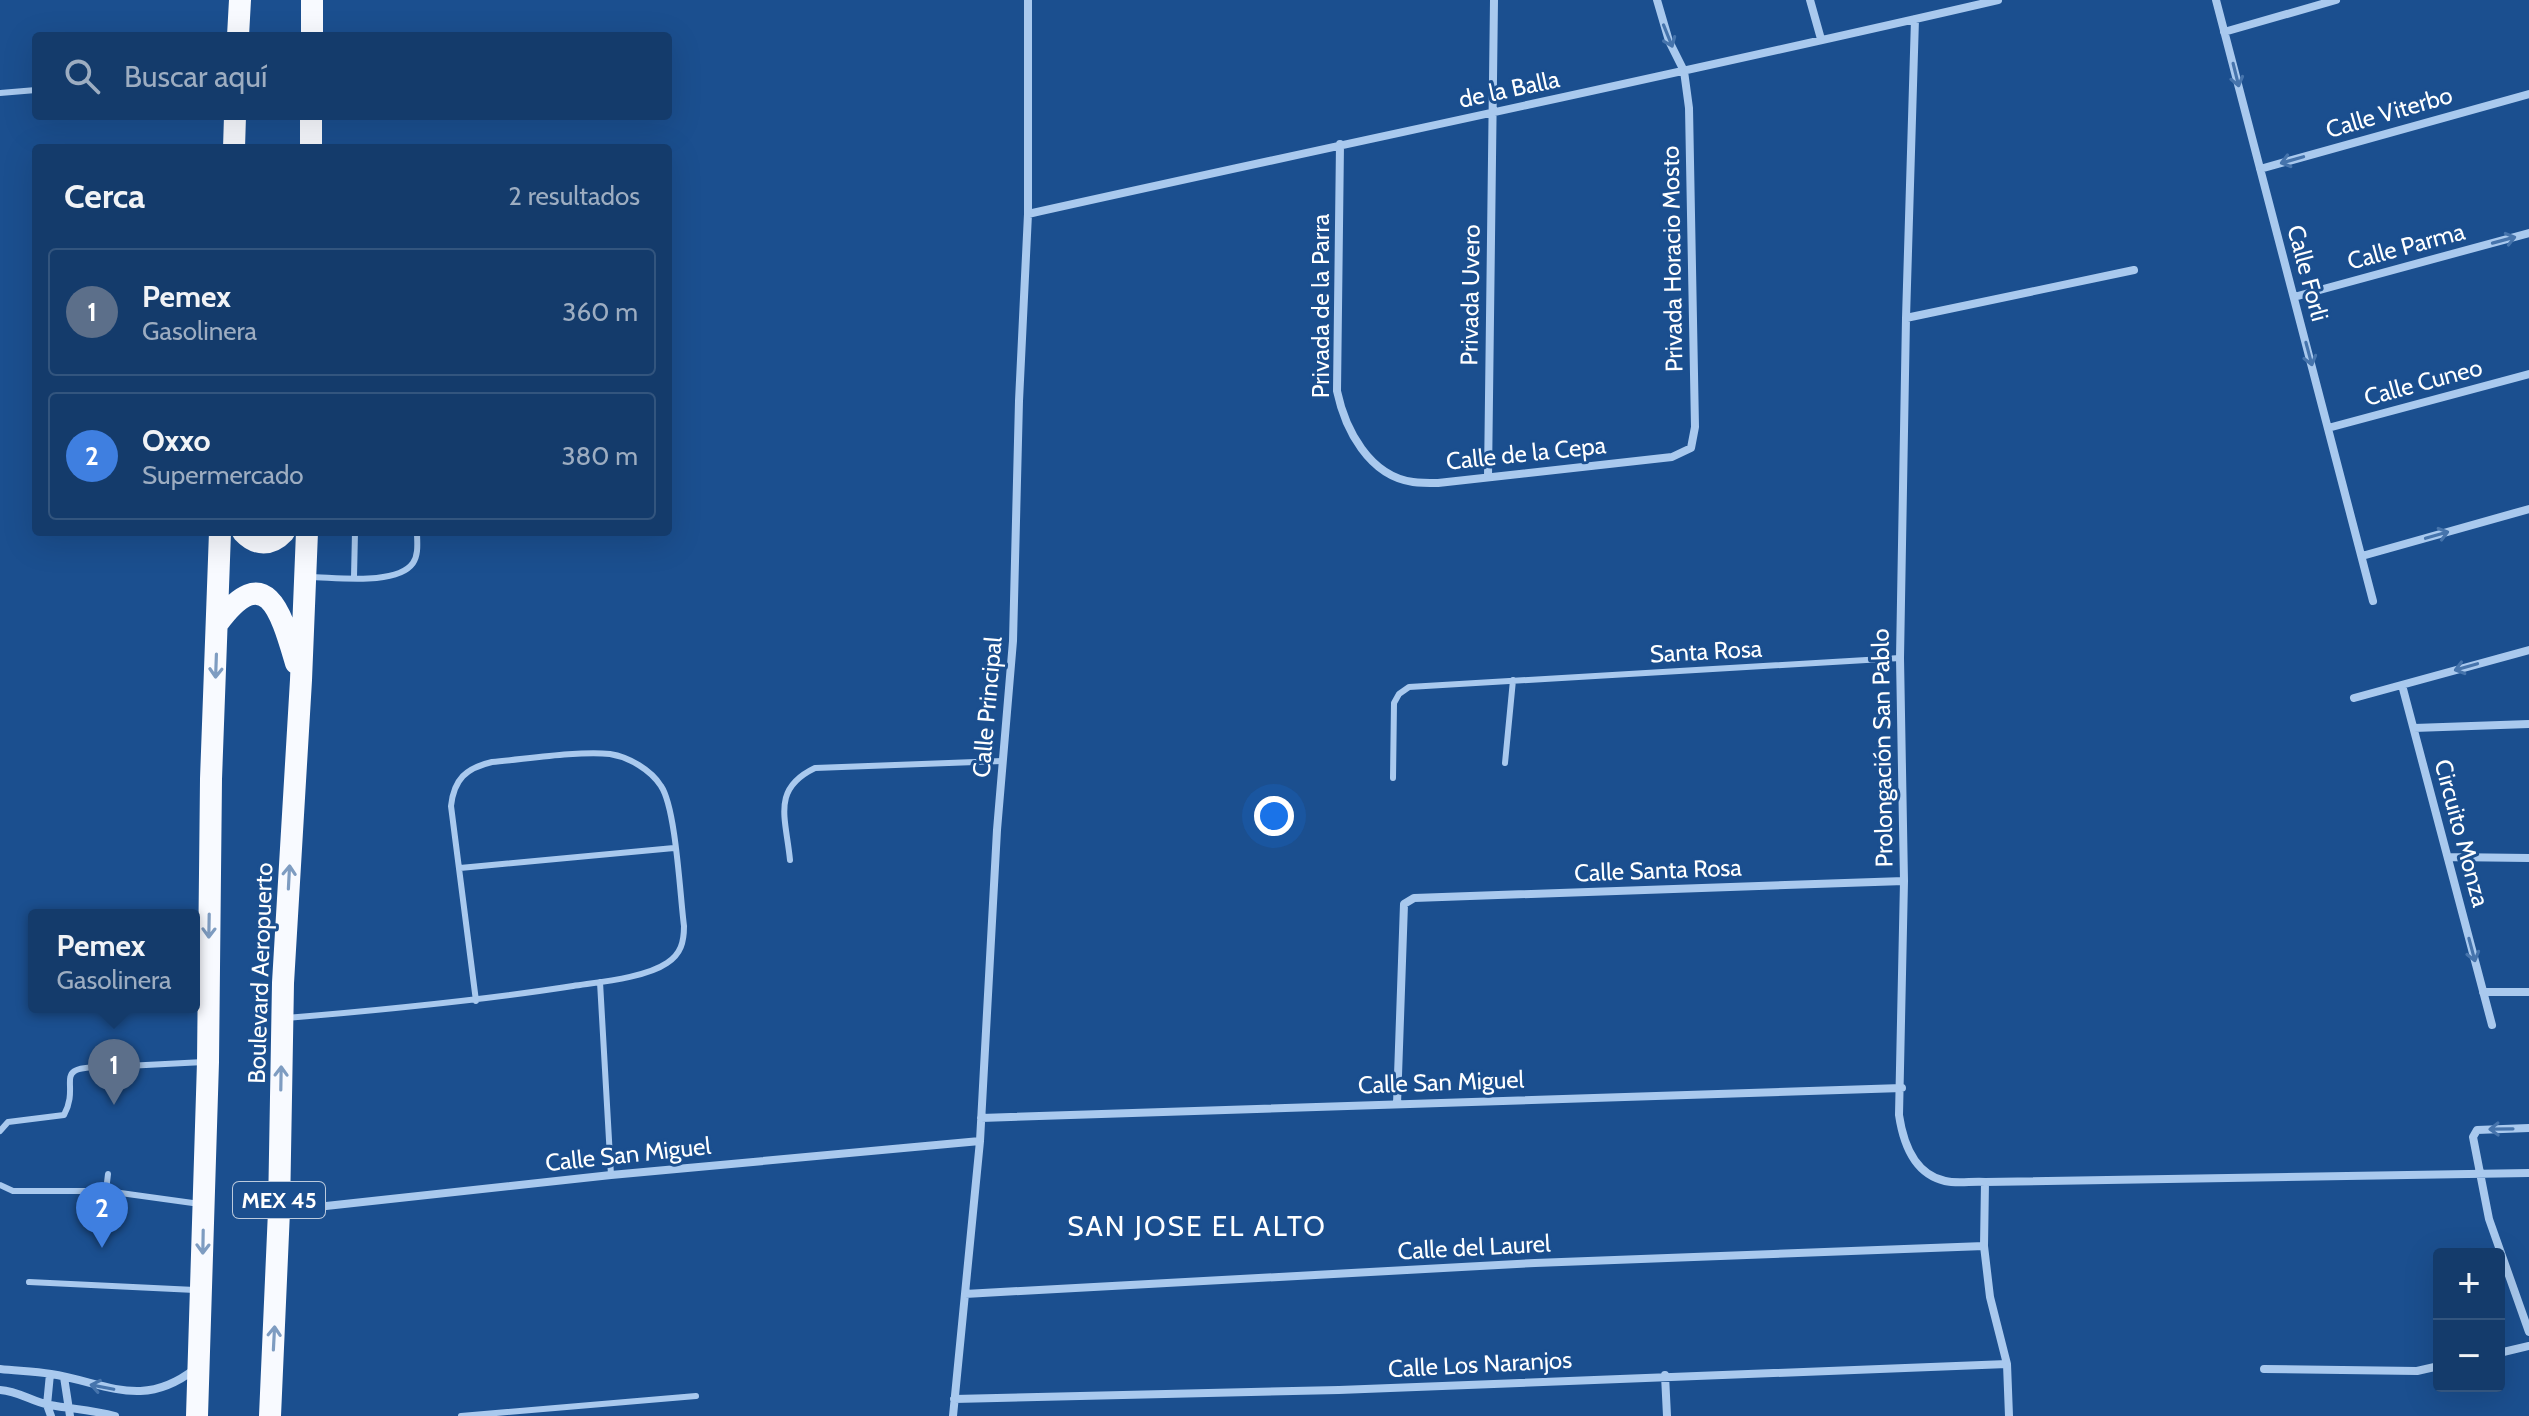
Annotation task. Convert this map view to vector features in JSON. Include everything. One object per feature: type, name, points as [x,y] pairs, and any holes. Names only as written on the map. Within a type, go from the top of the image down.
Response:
[{"type":"highway","points":[[238,32],[240,0]]},
{"type":"highway","points":[[312,0],[312,32]]},
{"type":"highway","points":[[234,144],[235,120]]},
{"type":"highway","points":[[311,120],[311,144]]},
{"type":"highway","name":"Boulevard Aeropuerto","points":[[197,1416],[208,1062],[211,779],[220,536]]},
{"type":"highway","points":[[247,536],[263,544],[280,536]]},
{"type":"highway","name":"Boulevard Aeropuerto","points":[[270,1416],[279,1211],[282,1018],[307,536]]},
{"type":"highway","points":[[218,623],[236,601],[255,593],[263,594],[279,614],[301,680]]},
{"type":"street","name":"Calle Principal","points":[[953,1416],[980,1141],[1015,595],[1019,401],[1028,214],[1028,0]]},
{"type":"street","name":"Privada Uvero","points":[[1488,477],[1494,0]]},
{"type":"street","name":"Privada Horacio Mosto","points":[[1657,0],[1669,41],[1684,71],[1690,140],[1695,427],[1691,448]]},
{"type":"street","points":[[1810,0],[1821,39]]},
{"type":"street","name":"de la Balla","points":[[1028,214],[1340,144],[1493,114],[1915,19],[1966,4],[1998,0]]},
{"type":"street","name":"Calle Forli","points":[[2216,0],[2373,601]]},
{"type":"street","points":[[2224,32],[2336,0]]},
{"type":"street","name":"Prolongación San Pablo","points":[[1915,19],[1900,658],[1904,881],[1902,1088],[1899,1115],[1902,1136],[1912,1157],[1927,1172],[1944,1181],[2529,1173]]},
{"type":"street","name":"Calle Viterbo","points":[[2260,169],[2529,94]]},
{"type":"street","name":"Privada de la Parra","points":[[1340,144],[1337,391],[1350,431],[1369,459]]},
{"type":"street","name":"Calle Parma","points":[[2294,297],[2529,233]]},
{"type":"street","points":[[1906,318],[2134,270]]},
{"type":"street","name":"Calle Cuneo","points":[[2328,428],[2529,374]]},
{"type":"street","name":"Calle de la Cepa","points":[[1369,459],[1391,475],[1411,482],[1438,483],[1672,457],[1691,448]]},
{"type":"street","points":[[2362,556],[2529,509]]},
{"type":"street","points":[[2354,698],[2529,650]]},
{"type":"street","name":"Circuito Monza","points":[[2402,685],[2492,1025]]},
{"type":"street","points":[[2414,728],[2529,724]]},
{"type":"street","points":[[2448,857],[2529,858]]},
{"type":"street","name":"Calle Santa Rosa","points":[[1397,1104],[1404,904],[1414,898],[1904,881]]},
{"type":"street","points":[[2483,992],[2529,992]]},
{"type":"street","name":"Calle San Miguel","points":[[981,1118],[1902,1088]]},
{"type":"street","points":[[2529,1128],[2474,1132],[2489,1219],[2529,1332]]},
{"type":"street","name":"Calle San Miguel","points":[[279,1211],[611,1175],[980,1141]]},
{"type":"street","points":[[1985,1182],[1984,1246],[1990,1297],[2007,1364],[2009,1416]]},
{"type":"street","name":"Calle del Laurel","points":[[965,1294],[1615,1259],[1984,1246]]},
{"type":"street","points":[[2505,1352],[2529,1346]]},
{"type":"street","name":"Calle Los Naranjos","points":[[954,1399],[1339,1390],[2007,1364]]},
{"type":"street","points":[[0,1369],[50,1374],[89,1385],[142,1391],[173,1383],[198,1366]]},
{"type":"street","points":[[2264,1369],[2417,1371],[2433,1367]]},
{"type":"street","points":[[50,1374],[47,1405],[51,1416]]},
{"type":"street","points":[[1665,1375],[1667,1416]]},
{"type":"street","points":[[64,1377],[70,1416]]},
{"type":"street","points":[[0,1390],[25,1395],[47,1405],[115,1416]]},
{"type":"lane","points":[[0,93],[32,90]]},
{"type":"lane","points":[[354,577],[355,536]]},
{"type":"lane","points":[[306,577],[383,577],[405,571],[417,554],[417,536]]},
{"type":"lane","name":"Santa Rosa","points":[[1393,778],[1394,703],[1399,694],[1409,687],[1900,658]]},
{"type":"lane","points":[[1505,763],[1513,680]]},
{"type":"lane","points":[[282,1018],[476,1001],[600,982],[657,968],[669,962],[684,941],[684,926],[670,810],[662,787],[649,773],[630,760],[610,754],[492,762],[477,765],[462,775],[453,789],[451,806],[476,1001]]},
{"type":"lane","points":[[790,860],[784,804],[786,790],[800,775],[815,768],[1002,761]]},
{"type":"lane","points":[[460,868],[674,848]]},
{"type":"lane","points":[[600,982],[611,1175]]},
{"type":"lane","points":[[0,1131],[8,1122],[64,1115],[70,1076],[75,1069],[83,1067],[107,1071],[208,1062]]},
{"type":"lane","points":[[106,1191],[108,1174]]},
{"type":"lane","points":[[0,1185],[13,1191],[106,1191],[204,1204]]},
{"type":"lane","points":[[29,1282],[202,1291]]},
{"type":"lane","points":[[461,1416],[696,1396]]},
{"type":"place","name":"Pemex","points":[[114,1105]]},
{"type":"place","name":"Oxxo","points":[[102,1248]]},
{"type":"district","name":"SAN JOSE EL ALTO","points":[[1197,1226]]}]
